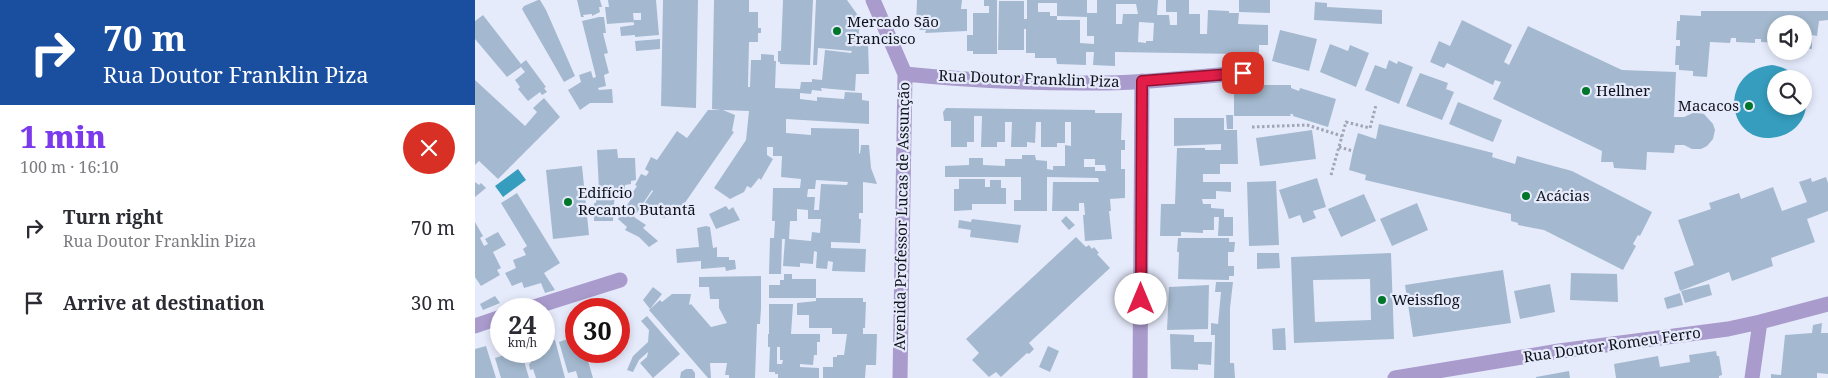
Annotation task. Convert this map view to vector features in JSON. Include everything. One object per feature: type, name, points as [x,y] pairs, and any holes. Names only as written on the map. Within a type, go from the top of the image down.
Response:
[{"type":"street","name":"Avenida Professor Lucas de Assunção","points":[[873,0],[905,74],[900,378]]},
{"type":"street","name":"Rua Doutor Franklin Piza","points":[[905,74],[974,81],[1084,84],[1243,73]]},
{"type":"street","points":[[1141,378],[1142,81]]},
{"type":"street","points":[[555,300],[620,280]]},
{"type":"street","name":"Rua Doutor Romeu Ferro","points":[[1395,378],[1559,351],[1728,329],[1828,304]]},
{"type":"street","points":[[475,326],[490,321]]},
{"type":"street","points":[[1752,378],[1760,322]]},
{"type":"path","points":[[1331,175],[1347,122],[1370,128],[1376,105]]},
{"type":"path","points":[[1252,128],[1307,124],[1342,136]]},
{"type":"path","points":[[1339,147],[1353,151]]},
{"type":"water","points":[[1772,65],[1788,70],[1767,70],[1767,115],[1804,115],[1795,128],[1784,135],[1767,138],[1753,134],[1742,126],[1736,115],[1734,103],[1737,90],[1744,78],[1755,69]]},
{"type":"water","points":[[518,169],[526,180],[503,197],[495,186]]},
{"type":"building","points":[[540,0],[546,10],[575,76],[564,82],[522,9],[524,6]]},
{"type":"building","points":[[577,0],[600,0],[602,7],[599,7],[600,12],[592,16],[592,14],[581,17]]},
{"type":"building","points":[[608,0],[656,0],[659,35],[621,36],[620,27],[634,25],[634,22],[607,24],[605,7],[609,7]],"holes":[[[633,13],[641,13],[641,20],[634,20],[634,22]]]},
{"type":"building","points":[[663,0],[698,0],[696,108],[661,106]]},
{"type":"building","points":[[714,0],[749,0],[749,12],[758,12],[758,28],[761,28],[761,33],[758,33],[758,42],[749,42],[748,87],[750,87],[751,60],[761,60],[761,54],[774,55],[774,61],[776,61],[775,88],[800,89],[801,82],[812,82],[812,79],[822,80],[825,50],[851,53],[852,51],[818,48],[817,65],[813,65],[816,0],[847,0],[860,21],[858,41],[867,41],[868,43],[869,74],[856,74],[855,91],[821,88],[822,91],[812,90],[811,94],[800,93],[800,99],[817,101],[817,97],[844,99],[845,92],[862,93],[862,100],[869,101],[869,124],[786,119],[786,133],[811,135],[811,128],[859,129],[859,153],[861,145],[869,145],[871,168],[877,184],[863,182],[863,213],[859,213],[859,219],[861,219],[860,243],[831,242],[831,248],[866,249],[865,272],[832,271],[833,262],[828,261],[827,269],[816,268],[817,252],[814,251],[813,264],[800,263],[800,267],[783,266],[785,239],[782,239],[781,274],[769,274],[770,238],[774,238],[775,221],[772,221],[773,188],[800,188],[801,179],[781,177],[782,156],[773,156],[773,147],[767,147],[767,155],[773,159],[761,180],[759,178],[751,188],[747,186],[744,192],[730,199],[714,188],[746,140],[749,111],[723,110],[735,115],[732,131],[734,132],[682,207],[664,218],[644,204],[652,190],[634,217],[646,225],[643,228],[658,241],[649,247],[639,237],[625,230],[627,227],[618,219],[633,196],[631,195],[637,186],[635,185],[641,174],[646,176],[649,172],[645,169],[651,157],[657,160],[677,131],[687,138],[708,110],[720,110],[712,109]],"holes":[[[816,180],[848,182],[847,185],[821,184],[819,210],[814,210],[815,197],[807,197],[808,189],[815,189]],[[797,209],[808,210],[808,219],[821,219],[820,233],[812,232],[811,241],[789,239],[790,221],[797,221]]]},
{"type":"building","points":[[783,0],[813,0],[810,65],[780,64],[778,62],[778,51],[781,51]]},
{"type":"building","points":[[917,0],[962,0],[961,9],[967,9],[967,31],[925,33],[926,30],[920,30],[916,26]]},
{"type":"building","points":[[984,0],[997,0],[997,54],[973,54],[973,51],[967,51],[967,35],[973,35],[973,13],[989,13],[989,6],[984,6]]},
{"type":"building","points":[[1027,0],[1087,0],[1087,13],[1097,13],[1097,0],[1158,0],[1157,15],[1169,15],[1170,25],[1177,25],[1177,12],[1166,12],[1166,0],[1189,0],[1189,14],[1200,14],[1200,34],[1207,34],[1208,10],[1229,11],[1229,13],[1239,13],[1238,24],[1268,25],[1268,45],[1259,45],[1259,61],[1246,61],[1246,70],[1237,69],[1237,54],[1115,52],[1115,66],[1093,65],[1094,52],[1086,52],[1086,65],[1057,64],[1056,58],[1035,58],[1035,53],[1026,53],[1026,29],[1024,29],[1024,50],[998,50],[999,1],[1024,1],[1024,19],[1027,19]],"holes":[[[1038,3],[1057,3],[1057,16],[1050,16],[1050,12],[1038,12]],[[1116,4],[1136,4],[1138,14],[1123,14],[1122,24],[1116,24]],[[1057,16],[1087,17],[1087,36],[1094,36],[1094,44],[1080,43],[1080,20],[1057,20]],[[1139,22],[1154,23],[1153,41],[1146,41],[1146,43],[1138,42]]]},
{"type":"building","points":[[1239,0],[1270,0],[1270,13],[1239,12]]},
{"type":"building","points":[[1315,2],[1327,3],[1327,7],[1382,10],[1382,24],[1314,20]]},
{"type":"building","points":[[1701,11],[1828,11],[1828,20],[1819,21],[1817,36],[1812,35],[1812,15],[1767,15],[1767,42],[1761,42],[1761,39],[1755,39],[1755,43],[1736,42],[1736,38],[1731,38],[1730,43],[1710,42],[1707,77],[1693,76],[1693,71],[1679,70],[1679,65],[1675,65],[1676,46],[1680,46],[1680,40],[1676,40],[1677,21],[1680,21],[1680,15],[1701,16]]},
{"type":"building","points":[[483,15],[521,64],[526,60],[546,87],[544,88],[547,92],[542,95],[540,92],[528,101],[518,89],[520,87],[515,80],[525,72],[521,67],[507,77],[475,39],[475,21]]},
{"type":"building","points":[[604,17],[606,33],[603,33],[608,53],[604,54],[609,73],[604,75],[606,86],[598,88],[599,90],[612,89],[613,103],[590,103],[580,110],[568,90],[581,82],[579,75],[591,71],[593,78],[596,77],[582,21]]},
{"type":"building","name":"Hellner","points":[[1462,20],[1512,45],[1504,62],[1509,65],[1528,26],[1622,70],[1676,72],[1674,117],[1684,117],[1695,112],[1704,114],[1713,124],[1715,130],[1713,139],[1707,146],[1701,149],[1675,145],[1674,153],[1647,152],[1646,170],[1614,168],[1613,162],[1601,162],[1602,151],[1493,99],[1501,82],[1495,80],[1493,85],[1447,63],[1444,68],[1430,62],[1439,41],[1450,46]]},
{"type":"building","points":[[1280,30],[1317,39],[1309,71],[1272,61]]},
{"type":"building","points":[[660,39],[660,49],[636,51],[635,41]]},
{"type":"building","points":[[1330,44],[1348,51],[1350,45],[1369,53],[1356,87],[1320,72]]},
{"type":"building","points":[[1389,60],[1397,64],[1398,61],[1413,67],[1399,104],[1365,90],[1375,65],[1386,69]]},
{"type":"building","points":[[1420,73],[1448,83],[1446,89],[1454,92],[1442,120],[1406,106]]},
{"type":"building","points":[[475,80],[525,126],[537,112],[533,108],[544,98],[560,117],[498,179],[479,161],[475,165]]},
{"type":"building","points":[[1234,81],[1257,82],[1257,85],[1291,85],[1291,88],[1299,91],[1300,88],[1336,99],[1328,127],[1293,116],[1293,114],[1290,114],[1291,116],[1234,116]]},
{"type":"building","points":[[1458,102],[1502,120],[1493,142],[1449,124]]},
{"type":"building","points":[[946,108],[1095,110],[1095,113],[1122,113],[1121,140],[1125,140],[1125,150],[1121,150],[1121,169],[1125,169],[1125,198],[1110,199],[1111,211],[1109,211],[1112,239],[1085,241],[1084,203],[1079,203],[1079,211],[1052,211],[1053,182],[1099,182],[1098,178],[1047,177],[1047,211],[1014,211],[1014,200],[1021,200],[1021,177],[945,177],[945,166],[969,165],[969,158],[983,158],[983,165],[1005,166],[1005,159],[1022,159],[1022,155],[1035,155],[1036,160],[1047,161],[1047,169],[1053,170],[1053,166],[1065,166],[1065,145],[1071,146],[1071,122],[1065,122],[1065,143],[1057,143],[1057,147],[1041,147],[1041,122],[1036,122],[1035,143],[1027,142],[1027,147],[1011,147],[1012,122],[1005,122],[1005,142],[997,142],[997,147],[981,147],[982,116],[974,116],[974,142],[967,142],[967,147],[951,147],[951,121],[944,121],[943,112]],"holes":[[[1084,159],[1095,159],[1095,165],[1105,165],[1106,171],[1095,171],[1095,167],[1084,167]]]},
{"type":"building","points":[[1226,115],[1233,115],[1233,129],[1227,129]]},
{"type":"building","points":[[1174,118],[1224,118],[1224,130],[1237,130],[1238,164],[1220,164],[1220,174],[1203,174],[1203,182],[1231,182],[1231,192],[1216,191],[1216,199],[1202,199],[1203,204],[1211,204],[1211,208],[1224,209],[1224,217],[1233,217],[1233,236],[1218,236],[1219,217],[1214,217],[1214,230],[1203,230],[1203,233],[1181,232],[1181,236],[1160,236],[1161,204],[1175,204],[1177,148],[1221,150],[1221,144],[1174,146]]},
{"type":"building","name":"Acácias","points":[[1379,124],[1493,153],[1492,157],[1515,164],[1517,156],[1572,171],[1652,212],[1640,236],[1638,235],[1633,244],[1636,246],[1623,270],[1544,230],[1518,225],[1518,223],[1511,221],[1511,214],[1365,180],[1366,175],[1349,170],[1353,151],[1358,133],[1376,139]]},
{"type":"building","points":[[1312,130],[1316,159],[1260,166],[1256,138]]},
{"type":"building","points":[[617,149],[618,158],[635,158],[636,180],[631,181],[631,184],[625,185],[625,189],[615,189],[613,221],[594,221],[596,190],[599,190],[597,150]]},
{"type":"building","name":"Edifício Recanto Butantã","points":[[582,166],[589,235],[553,239],[546,170]]},
{"type":"building","points":[[1826,177],[1828,183],[1828,211],[1807,219],[1815,242],[1771,258],[1773,266],[1732,281],[1729,272],[1680,291],[1674,272],[1694,265],[1678,220],[1711,209],[1709,203],[1739,193],[1741,199],[1773,187],[1782,211],[1807,202],[1799,182],[1811,178],[1812,182]]},
{"type":"building","points":[[1317,178],[1326,207],[1313,211],[1316,218],[1303,223],[1300,215],[1289,219],[1279,190]]},
{"type":"building","points":[[959,179],[985,179],[985,187],[990,187],[990,180],[1001,180],[1001,188],[1006,188],[1006,204],[972,204],[972,210],[954,211],[954,189],[959,189]]},
{"type":"building","points":[[1276,181],[1279,245],[1249,246],[1247,182]]},
{"type":"building","points":[[475,182],[479,185],[481,183],[486,188],[475,197]]},
{"type":"building","points":[[517,193],[560,263],[544,273],[555,290],[545,293],[541,283],[524,288],[522,282],[512,286],[505,273],[516,268],[513,260],[526,255],[523,249],[527,246],[501,203]]},
{"type":"building","points":[[1364,194],[1376,221],[1341,237],[1328,209]]},
{"type":"building","points":[[1417,203],[1428,230],[1392,246],[1380,219]]},
{"type":"building","points":[[726,206],[729,210],[733,207],[740,220],[716,229],[709,214]]},
{"type":"building","points":[[1066,216],[1075,225],[1069,230],[1061,221]]},
{"type":"building","points":[[972,219],[1021,225],[1018,243],[970,237],[971,230],[958,228],[959,220],[971,222]]},
{"type":"building","points":[[475,222],[483,236],[480,238],[484,246],[488,244],[485,239],[498,232],[506,245],[493,252],[501,268],[497,270],[500,275],[481,286],[475,277]]},
{"type":"building","points":[[710,227],[713,248],[717,247],[717,257],[729,257],[729,260],[735,260],[736,269],[726,271],[725,267],[701,269],[701,261],[677,263],[676,249],[699,247],[697,228]]},
{"type":"building","points":[[1076,237],[1086,247],[1089,245],[1092,249],[1094,247],[1099,253],[1097,254],[1110,268],[1029,343],[1034,349],[1029,354],[1027,353],[1001,377],[996,372],[989,377],[972,360],[979,353],[966,339]]},
{"type":"building","points":[[1178,238],[1229,238],[1229,242],[1235,242],[1234,252],[1228,252],[1228,266],[1234,266],[1234,276],[1229,276],[1229,280],[1178,279]]},
{"type":"building","points":[[1257,253],[1279,253],[1280,268],[1257,269]]},
{"type":"building","name":"Weissflog","points":[[1391,253],[1394,339],[1294,343],[1291,257]],"holes":[[[1370,279],[1371,320],[1315,322],[1313,280]]]},
{"type":"building","points":[[1503,270],[1511,323],[1413,337],[1405,285]]},
{"type":"building","points":[[1571,273],[1617,274],[1618,302],[1570,300]]},
{"type":"building","points":[[784,274],[792,274],[792,279],[816,279],[816,298],[769,298],[769,285],[780,285],[780,280],[784,280]]},
{"type":"building","points":[[761,276],[761,308],[760,324],[757,324],[755,378],[729,378],[729,375],[725,375],[727,363],[710,363],[711,378],[708,378],[649,310],[660,300],[662,302],[672,294],[691,294],[689,305],[691,304],[711,327],[727,323],[719,308],[719,299],[710,299],[709,287],[699,287],[699,277]]},
{"type":"building","points":[[1216,282],[1233,282],[1230,308],[1230,363],[1234,363],[1235,378],[1214,378],[1215,335],[1211,335],[1211,323],[1218,324],[1221,292],[1215,292]]},
{"type":"building","points":[[1550,284],[1555,312],[1520,319],[1514,291]]},
{"type":"building","points":[[1709,284],[1712,295],[1685,303],[1681,291]]},
{"type":"building","points":[[1209,285],[1208,329],[1167,330],[1169,287]]},
{"type":"building","points":[[653,287],[662,294],[650,309],[643,300]]},
{"type":"building","points":[[1680,293],[1683,305],[1667,309],[1664,298]]},
{"type":"building","points":[[816,298],[863,298],[863,302],[866,302],[863,334],[877,334],[876,365],[866,365],[865,378],[823,378],[823,367],[833,367],[833,357],[844,355],[847,334],[832,334],[832,328],[809,328],[809,315],[797,315],[797,303],[816,301]]},
{"type":"building","points":[[490,299],[490,307],[483,310],[480,304]]},
{"type":"building","points":[[769,304],[793,304],[791,334],[820,334],[820,342],[817,342],[817,355],[814,355],[813,365],[800,364],[800,367],[819,368],[819,378],[778,378],[778,374],[775,374],[775,372],[769,372]],"holes":[[[777,347],[780,347],[780,360],[783,360],[782,364],[777,364]]]},
{"type":"building","points":[[647,316],[680,354],[653,378],[640,363],[647,357],[648,352],[639,360],[633,372],[627,370],[633,356],[648,342],[649,330],[641,321]]},
{"type":"building","points":[[1822,323],[1821,333],[1828,333],[1828,374],[1817,373],[1817,378],[1771,378],[1771,374],[1781,375],[1785,335],[1812,333],[1813,325]]},
{"type":"building","points":[[1285,328],[1286,350],[1273,350],[1272,329]]},
{"type":"building","points":[[1170,334],[1194,335],[1194,342],[1212,342],[1211,365],[1198,364],[1198,370],[1171,369]]},
{"type":"building","points":[[555,340],[565,378],[536,378],[533,369],[530,370],[529,364],[555,363]]},
{"type":"building","points":[[565,340],[565,363],[559,342]]},
{"type":"building","points":[[486,346],[496,378],[475,378],[475,349]]},
{"type":"building","points":[[1048,346],[1059,351],[1050,372],[1039,367]]},
{"type":"building","points":[[1716,351],[1717,356],[1719,356],[1722,374],[1719,378],[1616,378],[1614,364],[1658,356],[1660,367],[1690,362],[1689,355]]},
{"type":"building","points":[[496,363],[525,363],[529,378],[501,378]]},
{"type":"building","points":[[565,363],[589,363],[593,378],[578,378],[576,371],[568,373]]},
{"type":"building","points":[[686,369],[692,369],[695,373],[695,378],[680,378],[681,372]]},
{"type":"building","points":[[1569,371],[1570,378],[1536,378],[1536,377]]},
{"type":"place","name":"Mercado São Francisco","points":[[837,31]]},
{"type":"place","name":"Hellner","points":[[1586,91]]},
{"type":"place","name":"Macacos","points":[[1749,106]]},
{"type":"place","name":"Acácias","points":[[1526,196]]},
{"type":"place","name":"Edifício Recanto Butantã","points":[[568,202]]},
{"type":"place","name":"Weissflog","points":[[1382,300]]},
{"type":"route","points":[[1141,299],[1142,81],[1243,73]]}]
